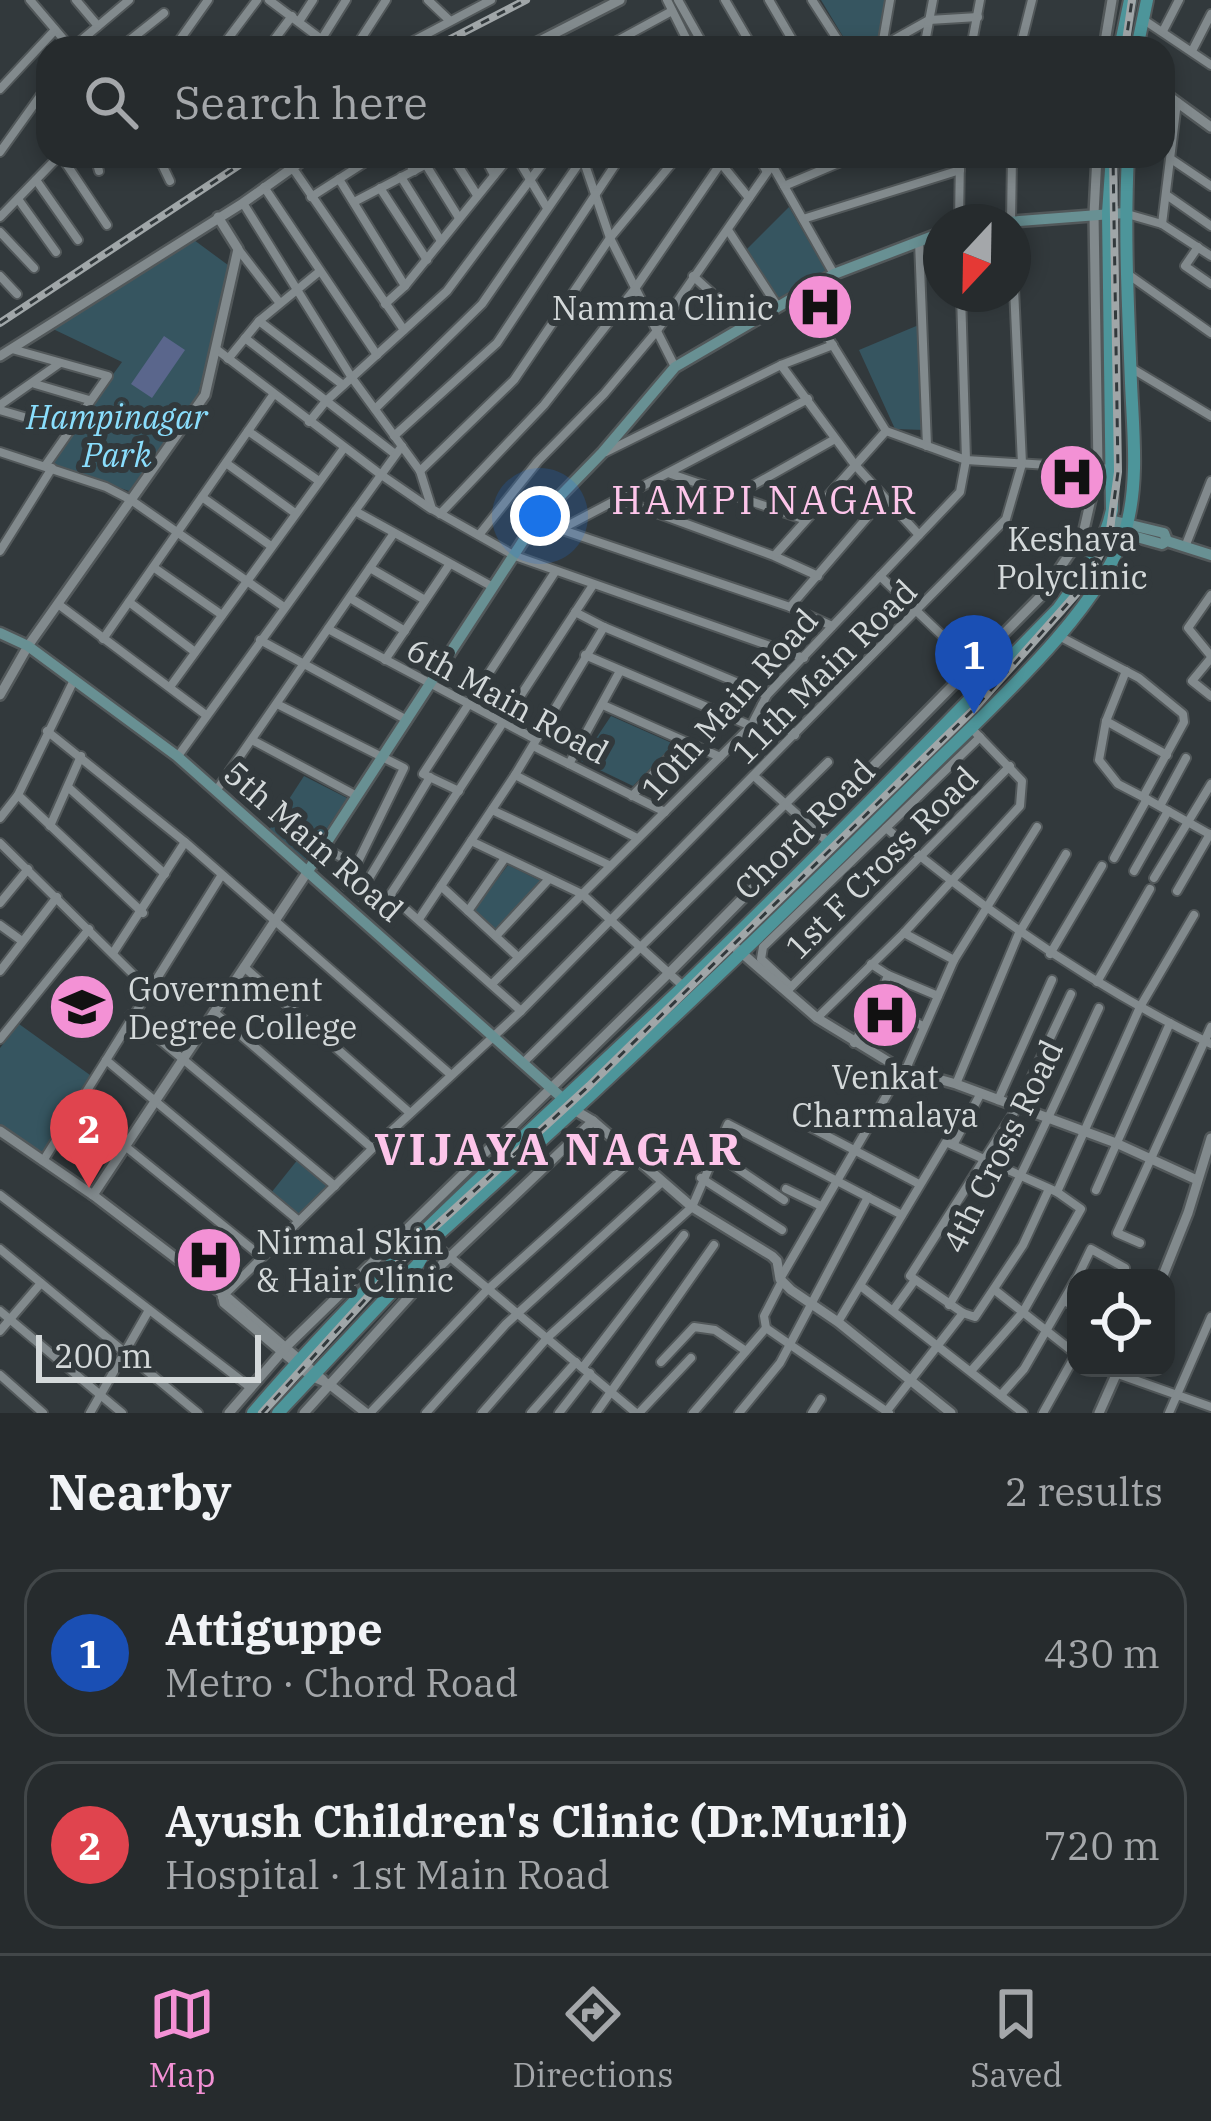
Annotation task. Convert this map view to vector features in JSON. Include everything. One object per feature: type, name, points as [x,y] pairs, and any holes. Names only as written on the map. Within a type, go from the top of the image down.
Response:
[{"type":"main road","points":[[1122,36],[1130,0]]},
{"type":"main road","points":[[1140,36],[1147,0]]},
{"type":"main road","name":"Chord Road","points":[[253,1413],[298,1360],[426,1237],[558,1093],[729,942],[1058,609],[1087,570],[1109,525],[1114,469],[1101,214],[1110,168]]},
{"type":"main road","name":"Chord Road","points":[[278,1413],[320,1378],[418,1264],[426,1237],[576,1111],[975,732],[1098,583],[1126,527],[1134,466],[1127,168]]},
{"type":"main road","points":[[1031,220],[1125,213]]},
{"type":"main road","points":[[308,871],[536,521],[676,368],[834,274],[923,240]]},
{"type":"main road","points":[[1109,525],[1164,533],[1167,541],[1211,554]]},
{"type":"main road","name":"5th Main Road","points":[[0,633],[28,646],[177,756],[576,1111]]},
{"type":"street","points":[[30,0],[61,36]]},
{"type":"street","points":[[76,0],[98,26]]},
{"type":"street","points":[[86,36],[128,0]]},
{"type":"street","points":[[182,36],[208,0]]},
{"type":"street","points":[[230,36],[257,0]]},
{"type":"street","points":[[268,0],[316,36]]},
{"type":"street","points":[[279,36],[313,0]]},
{"type":"street","points":[[324,36],[346,0]]},
{"type":"street","points":[[363,36],[386,0]]},
{"type":"street","points":[[428,0],[449,20]]},
{"type":"street","points":[[469,0],[479,6]]},
{"type":"street","points":[[421,36],[491,0]]},
{"type":"street","points":[[667,0],[684,36]]},
{"type":"street","points":[[678,0],[698,36]]},
{"type":"street","points":[[725,0],[746,36]]},
{"type":"street","points":[[769,0],[790,36]]},
{"type":"street","points":[[812,0],[835,36]]},
{"type":"street","points":[[882,36],[890,0]]},
{"type":"street","points":[[925,36],[933,0]]},
{"type":"street","points":[[974,36],[980,0]]},
{"type":"street","points":[[1023,36],[1032,0]]},
{"type":"street","points":[[1106,36],[1112,0]]},
{"type":"street","points":[[1162,31],[1179,0]]},
{"type":"street","points":[[552,36],[614,1]]},
{"type":"street","points":[[627,36],[673,11]]},
{"type":"street","points":[[135,36],[164,13]]},
{"type":"street","points":[[900,36],[928,20],[978,17]]},
{"type":"street","points":[[1144,20],[1170,36]]},
{"type":"street","points":[[1192,51],[1209,20]]},
{"type":"street","points":[[50,36],[56,30]]},
{"type":"street","points":[[1175,40],[1211,65]]},
{"type":"street","points":[[0,88],[36,51]]},
{"type":"street","points":[[0,152],[36,101]]},
{"type":"street","points":[[1177,102],[1211,128]]},
{"type":"street","points":[[1175,121],[1177,102]]},
{"type":"street","points":[[0,130],[9,138]]},
{"type":"street","points":[[1175,162],[1211,186]]},
{"type":"street","points":[[0,218],[48,168]]},
{"type":"street","points":[[68,168],[107,225]]},
{"type":"street","points":[[164,168],[170,181]]},
{"type":"street","points":[[0,356],[243,202],[288,168]]},
{"type":"street","points":[[292,168],[404,330]]},
{"type":"street","points":[[311,197],[356,168]]},
{"type":"street","points":[[354,202],[420,168]]},
{"type":"street","points":[[428,168],[459,218]]},
{"type":"street","points":[[460,168],[477,196]]},
{"type":"street","points":[[490,168],[494,175]]},
{"type":"street","points":[[385,304],[501,168]]},
{"type":"street","points":[[522,168],[547,208]]},
{"type":"street","points":[[309,422],[461,274],[539,168]]},
{"type":"street","points":[[375,409],[482,304],[575,168]]},
{"type":"street","points":[[587,168],[610,238],[676,368]]},
{"type":"street","points":[[394,436],[497,343],[614,168]]},
{"type":"street","points":[[420,471],[514,380],[610,238],[668,168]]},
{"type":"street","points":[[436,512],[544,405],[634,290],[712,168]]},
{"type":"street","points":[[725,168],[749,198]]},
{"type":"street","points":[[478,536],[538,460],[604,394],[656,332],[766,168]]},
{"type":"street","points":[[771,168],[834,274]]},
{"type":"street","points":[[784,186],[823,168]]},
{"type":"street","points":[[1011,204],[1012,168]]},
{"type":"street","points":[[229,1413],[285,1349],[558,1093],[670,972],[1041,596],[1083,534],[1098,468],[1098,168]]},
{"type":"street","points":[[1162,224],[1170,168]]},
{"type":"street","points":[[803,219],[960,170],[959,204]]},
{"type":"street","points":[[401,177],[442,241]]},
{"type":"street","points":[[339,179],[405,286]]},
{"type":"street","points":[[36,180],[78,240]]},
{"type":"street","points":[[264,186],[376,356]]},
{"type":"street","points":[[380,188],[427,260]]},
{"type":"street","points":[[1167,195],[1211,226]]},
{"type":"street","points":[[18,199],[56,251]]},
{"type":"street","points":[[243,202],[399,450]]},
{"type":"street","points":[[1125,213],[1162,224],[1211,256]]},
{"type":"street","points":[[218,218],[279,302]]},
{"type":"street","points":[[728,230],[778,307]]},
{"type":"street","points":[[0,232],[34,268]]},
{"type":"street","points":[[919,241],[927,446]]},
{"type":"street","points":[[1198,247],[1185,266],[1211,284]]},
{"type":"street","points":[[0,695],[28,646],[205,395],[238,249]]},
{"type":"street","points":[[228,359],[259,321],[320,271]]},
{"type":"street","points":[[1127,274],[1211,333]]},
{"type":"street","points":[[0,276],[17,295]]},
{"type":"street","points":[[693,276],[747,325]]},
{"type":"street","points":[[801,294],[886,431],[966,460],[1114,469]]},
{"type":"street","name":"10th Main Road","points":[[493,983],[751,726],[764,700],[960,491],[966,460],[962,312]]},
{"type":"street","name":"11th Main Road","points":[[223,1298],[372,1148],[495,1036],[1006,519],[1022,464],[1015,312]]},
{"type":"street","points":[[259,321],[343,385]]},
{"type":"street","points":[[245,338],[399,450],[420,471],[436,512]]},
{"type":"street","points":[[602,454],[781,365],[833,345]]},
{"type":"street","points":[[0,551],[68,430],[108,376],[12,349]]},
{"type":"street","points":[[216,349],[380,474],[515,556],[804,658]]},
{"type":"street","points":[[0,408],[60,363]]},
{"type":"street","points":[[781,365],[883,500],[919,535]]},
{"type":"street","points":[[1130,368],[1211,416]]},
{"type":"street","points":[[33,384],[90,400]]},
{"type":"street","points":[[103,639],[273,395]]},
{"type":"street","points":[[563,528],[808,399]]},
{"type":"street","points":[[0,408],[68,430]]},
{"type":"street","points":[[248,430],[319,481]]},
{"type":"street","points":[[774,556],[886,431]]},
{"type":"street","points":[[735,496],[835,439]]},
{"type":"street","points":[[170,687],[344,448]]},
{"type":"street","points":[[177,756],[399,450]]},
{"type":"street","points":[[0,452],[131,500],[284,607]]},
{"type":"street","points":[[226,463],[295,513]]},
{"type":"street","points":[[671,474],[806,520]]},
{"type":"street","points":[[1185,547],[1211,482]]},
{"type":"street","points":[[202,497],[271,546]]},
{"type":"street","points":[[621,500],[818,576]]},
{"type":"street","points":[[790,607],[883,500]]},
{"type":"street","points":[[355,511],[494,588]]},
{"type":"street","points":[[536,521],[790,607],[832,626]]},
{"type":"street","points":[[216,791],[394,533]]},
{"type":"street","points":[[386,660],[449,565]]},
{"type":"street","points":[[370,568],[425,600]]},
{"type":"street","points":[[156,569],[222,615]]},
{"type":"street","points":[[555,572],[359,895],[381,909],[593,585]]},
{"type":"street","points":[[880,576],[973,665]]},
{"type":"street","points":[[1211,595],[1188,628],[1211,657],[1192,681],[1211,696]]},
{"type":"street","points":[[350,598],[404,631]]},
{"type":"street","points":[[129,602],[195,652]]},
{"type":"street","points":[[58,604],[206,715]]},
{"type":"street","points":[[575,612],[764,700],[795,735]]},
{"type":"street","points":[[418,919],[514,776],[604,627]]},
{"type":"street","name":"6th Main Road","points":[[328,629],[504,722],[568,764],[665,812]]},
{"type":"street","points":[[1058,636],[1126,671],[1183,714],[1184,722],[1114,859]]},
{"type":"street","points":[[260,640],[407,720]]},
{"type":"street","points":[[585,655],[751,726]]},
{"type":"street","points":[[568,764],[620,670]]},
{"type":"street","points":[[1126,671],[1106,721],[1099,760],[1118,784],[1211,835],[1177,891]]},
{"type":"street","points":[[0,818],[18,795],[74,680]]},
{"type":"street","points":[[277,704],[404,770],[346,886]]},
{"type":"street","points":[[602,705],[720,757]]},
{"type":"street","points":[[1106,721],[1167,755]]},
{"type":"street","points":[[47,731],[185,842],[450,1075]]},
{"type":"street","points":[[817,1018],[904,933],[1020,806],[1022,781],[975,732],[886,828],[763,947],[764,962],[817,1018],[904,1069],[1150,1156],[1211,1190]]},
{"type":"street","points":[[252,740],[357,796]]},
{"type":"street","points":[[632,796],[684,742]]},
{"type":"street","points":[[50,826],[81,756]]},
{"type":"street","points":[[1133,871],[1186,758]]},
{"type":"street","points":[[524,1062],[828,762]]},
{"type":"street","name":"1st F Cross Road","points":[[788,990],[1010,766]]},
{"type":"street","points":[[427,776],[458,791]]},
{"type":"street","points":[[514,776],[638,838]]},
{"type":"street","points":[[754,776],[828,842]]},
{"type":"street","points":[[1154,878],[1211,784]]},
{"type":"street","points":[[69,788],[165,874]]},
{"type":"street","points":[[18,795],[143,913]]},
{"type":"street","points":[[491,810],[609,866]]},
{"type":"street","points":[[692,1413],[766,1328],[764,1316],[781,1280],[904,1069],[954,960],[1037,827]]},
{"type":"street","points":[[886,828],[1050,954],[1208,1042]]},
{"type":"street","points":[[470,841],[582,894],[683,986]]},
{"type":"street","points":[[113,953],[185,842]]},
{"type":"street","points":[[0,843],[148,989]]},
{"type":"street","points":[[323,847],[357,866]]},
{"type":"street","points":[[956,1084],[1019,933],[1066,854]]},
{"type":"street","points":[[468,911],[506,858]]},
{"type":"street","points":[[1050,954],[1102,866]]},
{"type":"street","points":[[0,903],[28,869]]},
{"type":"street","points":[[93,1195],[308,871]]},
{"type":"street","points":[[43,1161],[221,876]]},
{"type":"street","points":[[496,936],[549,879]]},
{"type":"street","points":[[441,886],[518,957]]},
{"type":"street","points":[[1097,982],[1150,889]]},
{"type":"street","points":[[391,896],[521,1010]]},
{"type":"street","points":[[0,971],[57,897]]},
{"type":"street","points":[[1071,994],[1017,1108],[910,1276],[949,1305],[975,1317],[996,1291],[1053,1190],[1140,1006],[1194,915]]},
{"type":"street","points":[[0,925],[22,941]]},
{"type":"street","points":[[0,1039],[89,929]]},
{"type":"street","points":[[904,933],[954,960]]},
{"type":"street","points":[[729,942],[788,990]]},
{"type":"street","points":[[871,964],[938,995]]},
{"type":"street","points":[[244,967],[410,1113]]},
{"type":"street","points":[[854,1043],[888,975]]},
{"type":"street","points":[[998,1100],[1052,980]]},
{"type":"street","points":[[877,1005],[923,1026]]},
{"type":"street","name":"4th Cross Road","points":[[949,1305],[1020,1178],[1100,1008]]},
{"type":"street","points":[[214,1012],[372,1148]]},
{"type":"street","points":[[130,1016],[335,1186]]},
{"type":"street","points":[[1096,1190],[1170,1023]]},
{"type":"street","points":[[1139,1244],[1117,1233],[1211,1027]]},
{"type":"street","points":[[106,1060],[299,1221]]},
{"type":"street","points":[[953,1145],[981,1093]]},
{"type":"street","points":[[576,1111],[692,1207],[772,1256],[781,1280],[948,1412]]},
{"type":"street","points":[[304,1413],[320,1378],[593,1121]]},
{"type":"street","points":[[482,1413],[548,1337],[692,1207],[728,1124],[902,1215]]},
{"type":"street","points":[[810,1127],[919,1184]]},
{"type":"street","points":[[2,1136],[93,1195],[368,1413],[487,1291],[634,1158]]},
{"type":"street","points":[[838,1322],[946,1142],[1053,1190],[1079,1206],[1081,1213],[1023,1312],[971,1371]]},
{"type":"street","points":[[1165,1269],[1210,1143]]},
{"type":"street","points":[[125,1146],[262,1257]]},
{"type":"street","points":[[713,1152],[784,1200]]},
{"type":"street","points":[[701,1178],[782,1230]]},
{"type":"street","points":[[426,1413],[519,1313],[662,1182]]},
{"type":"street","points":[[786,1189],[821,1206]]},
{"type":"street","points":[[0,1196],[251,1388]]},
{"type":"street","points":[[739,1413],[770,1379],[868,1197]]},
{"type":"street","points":[[559,1413],[583,1367],[684,1235]]},
{"type":"street","points":[[426,1237],[638,1413],[691,1358]]},
{"type":"street","points":[[596,1413],[714,1245]]},
{"type":"street","points":[[0,1249],[198,1413]]},
{"type":"street","points":[[1081,1269],[1091,1250],[1125,1268]]},
{"type":"street","points":[[894,1309],[915,1280]]},
{"type":"street","points":[[0,1331],[41,1283]]},
{"type":"street","points":[[862,1287],[1023,1413]]},
{"type":"street","points":[[996,1291],[1076,1354],[1043,1413]]},
{"type":"street","points":[[1001,1395],[1048,1332],[1067,1296]]},
{"type":"street","points":[[90,1413],[149,1310]]},
{"type":"street","points":[[0,1311],[122,1413]]},
{"type":"street","points":[[766,1328],[887,1412],[963,1313]]},
{"type":"street","points":[[1169,1413],[1211,1317]]},
{"type":"street","points":[[661,1362],[694,1327],[715,1330],[746,1352]]},
{"type":"street","points":[[531,1413],[583,1367]]},
{"type":"street","points":[[0,1376],[43,1413]]},
{"type":"street","points":[[1099,1413],[1115,1377]]},
{"type":"street","points":[[1131,1377],[1211,1408]]},
{"type":"street","points":[[812,1413],[821,1399]]},
{"type":"green space","points":[[821,0],[889,0],[881,36],[843,36]]},
{"type":"green space","points":[[789,207],[826,271],[775,300],[747,249]]},
{"type":"green space","name":"Hampinagar Park","points":[[194,240],[232,268],[198,394],[129,491],[48,464],[122,362],[53,329]]},
{"type":"green space","points":[[921,324],[925,430],[895,429],[859,350]]},
{"type":"green space","points":[[611,716],[674,744],[633,786],[581,761]]},
{"type":"green space","points":[[304,776],[347,798],[304,863],[269,830]]},
{"type":"green space","points":[[508,865],[543,882],[498,931],[474,910]]},
{"type":"green space","points":[[19,1024],[90,1075],[43,1155],[0,1124],[0,1048]]},
{"type":"green space","points":[[299,1158],[330,1185],[298,1215],[271,1193]]},
{"type":"water","points":[[164,336],[185,350],[152,398],[131,384]]},
{"type":"railway","points":[[456,36],[526,0]]},
{"type":"railway","points":[[1127,36],[1132,0]]},
{"type":"railway","points":[[0,323],[235,168]]},
{"type":"railway","points":[[262,1413],[413,1247],[589,1086],[974,709],[1085,584],[1109,537],[1118,472],[1113,168]]},
{"type":"place","name":"Namma Clinic","points":[[820,307]]},
{"type":"place","name":"Keshava Polyclinic","points":[[1072,477]]},
{"type":"place","name":"Attiguppe","points":[[974,714]]},
{"type":"place","name":"Government Degree College","points":[[82,1007]]},
{"type":"place","name":"Venkat Charmalaya","points":[[885,1015]]},
{"type":"place","name":"Ayush Children's Clinic (Dr.Murli)","points":[[89,1188]]},
{"type":"place","name":"Nirmal Skin & Hair Clinic","points":[[209,1260]]},
{"type":"district","name":"HAMPI NAGAR","points":[[765,499]]},
{"type":"district","name":"VIJAYA NAGAR","points":[[559,1148]]}]
